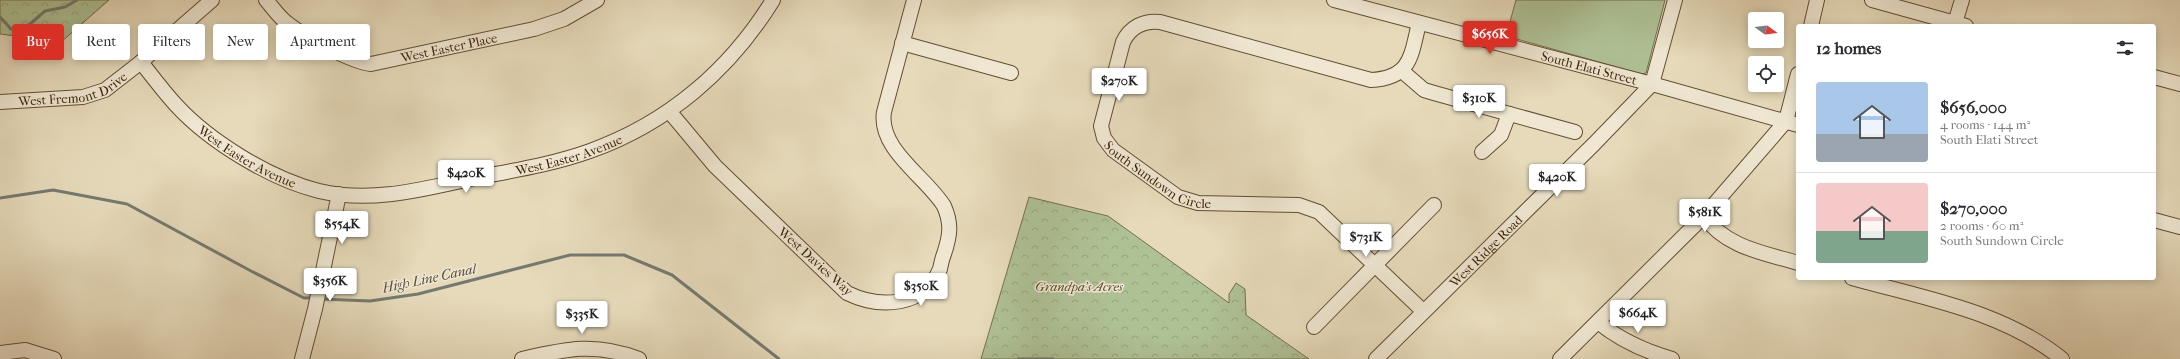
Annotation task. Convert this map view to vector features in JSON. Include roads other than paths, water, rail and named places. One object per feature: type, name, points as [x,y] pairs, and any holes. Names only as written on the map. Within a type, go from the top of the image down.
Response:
[{"type":"street","name":"West Fremont Drive","points":[[0,102],[91,95],[114,84],[212,0]]},
{"type":"street","name":"West Easter Place","points":[[266,0],[280,16],[294,28],[357,61],[371,64],[534,29],[564,19],[597,0]]},
{"type":"street","name":"West Easter Avenue","points":[[140,62],[176,105],[221,144],[293,183],[319,191],[340,194],[374,196],[405,194],[568,158],[620,139],[669,111],[711,78],[728,62],[752,32],[773,0]]},
{"type":"street","name":"West Davies Way","points":[[669,111],[715,166],[847,293],[869,302],[883,304],[904,300],[922,290],[936,275],[948,243],[950,226],[948,216],[940,200],[890,144],[885,132],[884,112],[914,0]]},
{"type":"street","name":"South Elati Street","points":[[1334,0],[1652,84],[1792,123]]},
{"type":"street","name":"West Ridge Road","points":[[1376,359],[1594,144],[1652,84],[1675,0]]},
{"type":"street","points":[[1811,24],[1817,0]]},
{"type":"street","points":[[1872,0],[1956,24]]},
{"type":"street","points":[[1960,24],[1962,0]]},
{"type":"street","name":"South Sundown Circle","points":[[1402,71],[1392,77],[1370,80],[1160,22],[1147,22],[1134,27],[1125,37],[1102,118],[1102,132],[1107,144],[1178,197],[1198,203],[1299,205],[1312,208],[1319,212],[1423,311]]},
{"type":"street","points":[[1419,23],[1410,58],[1402,71],[1424,90],[1575,132]]},
{"type":"street","points":[[902,44],[1011,73]]},
{"type":"street","points":[[2156,78],[2180,84]]},
{"type":"street","points":[[1560,359],[1704,216],[1792,123],[1796,90]]},
{"type":"street","points":[[1482,152],[1501,135],[1509,114]]},
{"type":"street","points":[[302,359],[315,310],[340,194]]},
{"type":"street","points":[[1314,327],[1434,205]]},
{"type":"street","points":[[1704,216],[1718,232],[1736,243],[1748,249],[1796,262]]},
{"type":"street","points":[[2156,221],[2180,227]]},
{"type":"street","points":[[1859,280],[1992,319],[2028,336],[2062,359]]},
{"type":"street","points":[[1598,322],[1628,343],[1650,353],[1672,359]]},
{"type":"street","points":[[522,359],[572,354],[586,347],[608,349],[639,359]]},
{"type":"street","points":[[0,354],[25,350],[54,359]]},
{"type":"waterway","points":[[0,17],[11,29],[22,31],[45,11],[65,7],[77,0]]},
{"type":"waterway","name":"High Line Canal","points":[[0,198],[53,190],[127,204],[304,298],[313,298]]},
{"type":"waterway","name":"High Line Canal","points":[[321,299],[370,301],[418,294],[570,255],[624,255],[672,275],[779,359]]},
{"type":"waterway","name":"High Line Canal","points":[[1018,359],[1053,359]]},
{"type":"park label","name":"Grandpa's Acres","points":[[1079,286]]}]
